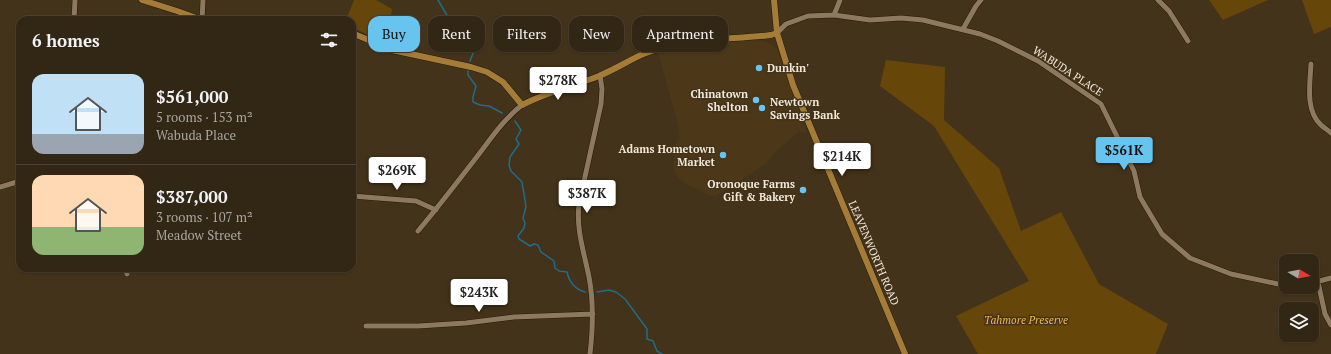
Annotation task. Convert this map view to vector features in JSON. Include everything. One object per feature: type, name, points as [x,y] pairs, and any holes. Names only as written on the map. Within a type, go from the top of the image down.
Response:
[{"type":"main road","points":[[142,0],[191,16]]},
{"type":"main road","name":"LEAVENWORTH ROAD","points":[[774,0],[777,33],[793,85],[905,354]]},
{"type":"main road","points":[[356,35],[392,50],[488,72],[503,82],[522,105],[544,95],[556,92],[600,75],[636,56],[669,45],[726,38],[771,35],[777,33]]},
{"type":"street","points":[[74,16],[75,0]]},
{"type":"street","points":[[202,16],[203,0]]},
{"type":"street","points":[[834,15],[840,0]]},
{"type":"street","points":[[963,29],[981,0]]},
{"type":"street","points":[[1158,0],[1170,11],[1188,41]]},
{"type":"street","name":"WABUDA PLACE","points":[[777,33],[786,24],[808,16],[834,15],[870,20],[902,18],[923,20],[980,34],[1038,61],[1101,104],[1134,171],[1140,197],[1162,234],[1190,258],[1231,274],[1279,284]]},
{"type":"street","points":[[1311,64],[1309,98],[1312,112],[1319,124],[1331,133]]},
{"type":"street","points":[[590,354],[593,314],[592,296],[580,238],[578,216],[580,199],[602,104],[600,75]]},
{"type":"street","points":[[418,231],[502,124],[522,105]]},
{"type":"street","points":[[0,187],[16,182]]},
{"type":"street","points":[[356,196],[416,201],[436,210]]},
{"type":"street","points":[[1319,282],[1331,278]]},
{"type":"street","points":[[1319,287],[1325,314],[1331,325]]},
{"type":"street","points":[[366,326],[418,326],[466,323],[521,316],[593,314]]},
{"type":"shaded area","points":[[752,39],[770,43],[777,49],[807,133],[799,132],[777,150],[767,163],[716,196],[709,195],[682,182],[674,172],[674,146],[680,139],[678,125],[658,52],[728,52],[728,42]]},
{"type":"green space","points":[[354,0],[376,0],[392,9],[391,16],[368,16],[368,35],[356,29],[356,16],[348,16]]},
{"type":"green space","points":[[1209,0],[1268,0],[1223,20]]},
{"type":"green space","points":[[1302,0],[1331,0],[1331,27],[1314,34]]},
{"type":"green space","name":"Tahmore Preserve","points":[[886,60],[945,67],[944,120],[999,168],[1021,231],[1061,212],[1099,284],[1168,324],[1156,354],[978,354],[956,316],[1029,281],[934,126],[880,86]]},
{"type":"waterway","points":[[438,0],[448,17],[475,35],[477,43],[470,61]]},
{"type":"waterway","points":[[468,71],[468,75],[476,86],[473,102],[480,105],[489,106],[502,113]]},
{"type":"waterway","points":[[515,121],[521,130],[516,139],[519,144],[510,157],[509,165],[511,171],[522,182],[526,207],[523,218],[525,223],[524,228],[518,236],[519,239],[530,246],[534,244],[538,245],[541,252],[554,261],[555,268],[559,271],[567,272],[573,285],[585,292]]},
{"type":"waterway","points":[[597,292],[609,290],[616,292],[625,299],[647,329],[647,339],[653,341],[657,351],[662,354]]},
{"type":"place","name":"Dunkin'","points":[[759,68]]},
{"type":"place","name":"Chinatown Shelton","points":[[756,100]]},
{"type":"place","name":"Newtown Savings Bank","points":[[762,108]]},
{"type":"place","name":"Adams Hometown Market","points":[[723,155]]},
{"type":"place","name":"Oronoque Farms Gift & Bakery","points":[[803,190]]}]
